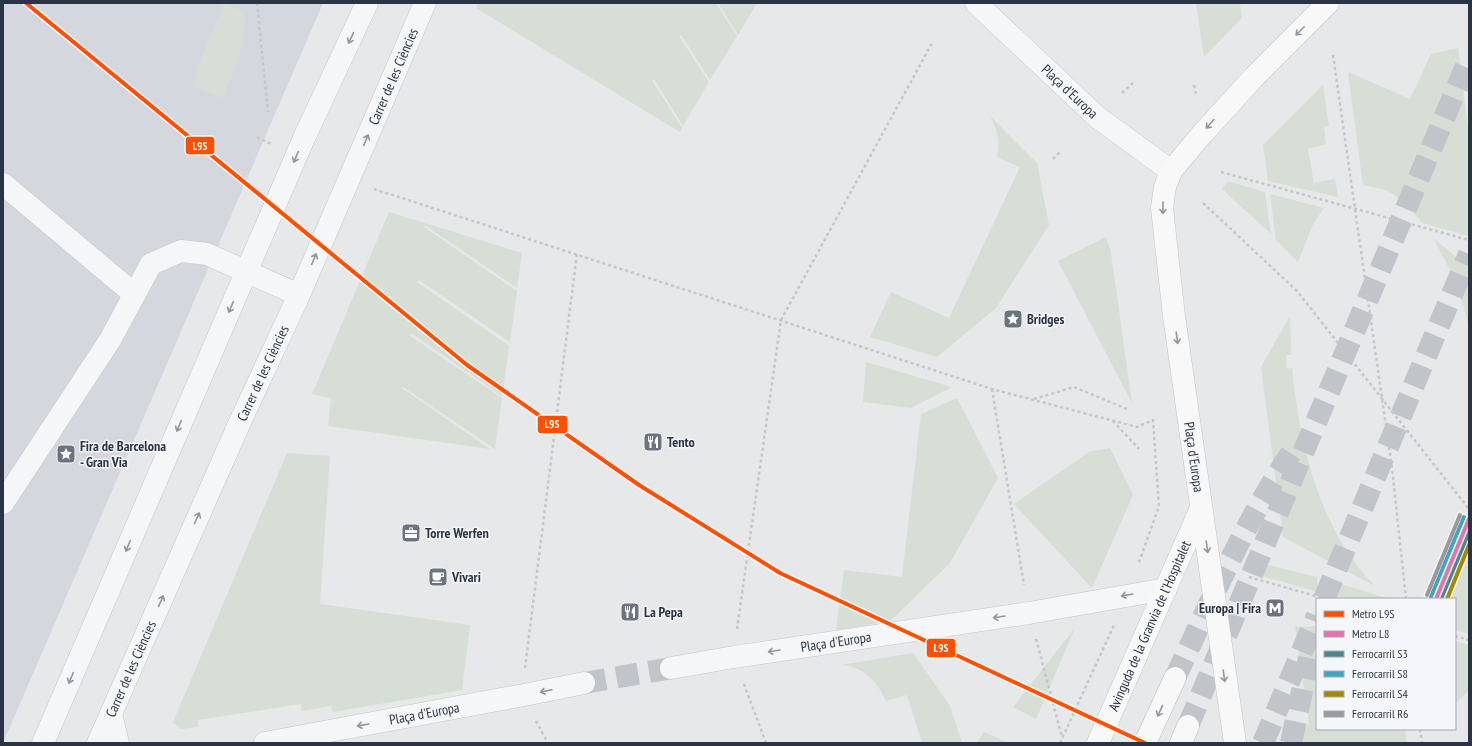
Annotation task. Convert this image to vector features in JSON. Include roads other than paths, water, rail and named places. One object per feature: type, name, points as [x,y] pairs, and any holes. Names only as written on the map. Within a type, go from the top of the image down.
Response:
[{"type":"main road","name":"Plaça d'Europa","points":[[1235,743],[1174,316],[1162,208],[1165,188],[1171,171],[1206,129],[1255,76],[1328,3]]},
{"type":"main road","name":"Avinguda de la Granvia de l'Hospitalet","points":[[1098,743],[1201,508]]},
{"type":"main road","points":[[1145,743],[1175,678]]},
{"type":"street","points":[[43,743],[304,138],[367,3]]},
{"type":"street","name":"Carrer de les Ciències","points":[[98,743],[237,429],[299,295],[425,3]]},
{"type":"street","name":"Plaça d'Europa","points":[[976,3],[1097,117],[1171,171]]},
{"type":"street","points":[[3,184],[134,294]]},
{"type":"street","points":[[3,502],[110,340],[151,264],[181,251],[207,254],[299,295]]},
{"type":"street","name":"Plaça d'Europa","points":[[671,668],[734,657],[1029,613],[1166,589]]},
{"type":"street","name":"Plaça d'Europa","points":[[265,743],[522,696],[584,683]]},
{"type":"street","points":[[111,714],[118,743]]},
{"type":"tunnel","points":[[1188,726],[1469,59]]},
{"type":"tunnel","points":[[1324,598],[1469,254]]},
{"type":"tunnel","points":[[1175,678],[1245,530],[1278,473],[1296,446]]},
{"type":"tunnel","points":[[1263,743],[1316,618]]},
{"type":"tunnel","points":[[1291,743],[1309,658]]},
{"type":"tunnel","points":[[584,683],[671,668]]},
{"type":"metro line","name":"L9S","points":[[26,3],[467,365],[639,485],[780,573],[1145,743]]},
{"type":"metro line","name":"L8","points":[[1436,598],[1469,519]]},
{"type":"rail line","name":"R6","points":[[1427,595],[1460,515]]},
{"type":"rail line","name":"S8","points":[[1431,597],[1464,517]]},
{"type":"rail line","name":"S3","points":[[1441,598],[1469,532]]},
{"type":"rail line","name":"S4","points":[[1447,598],[1469,545]]},
{"type":"place","name":"Bridges","points":[[1013,319]]},
{"type":"place","name":"Tento","points":[[653,442]]},
{"type":"place","name":"Fira de Barcelona - Gran Via","points":[[66,454]]},
{"type":"place","name":"Torre Werfen","points":[[411,533]]},
{"type":"place","name":"Vivari","points":[[438,577]]},
{"type":"place","name":"Europa | Fira","points":[[1275,608]]},
{"type":"place","name":"La Pepa","points":[[630,612]]}]
